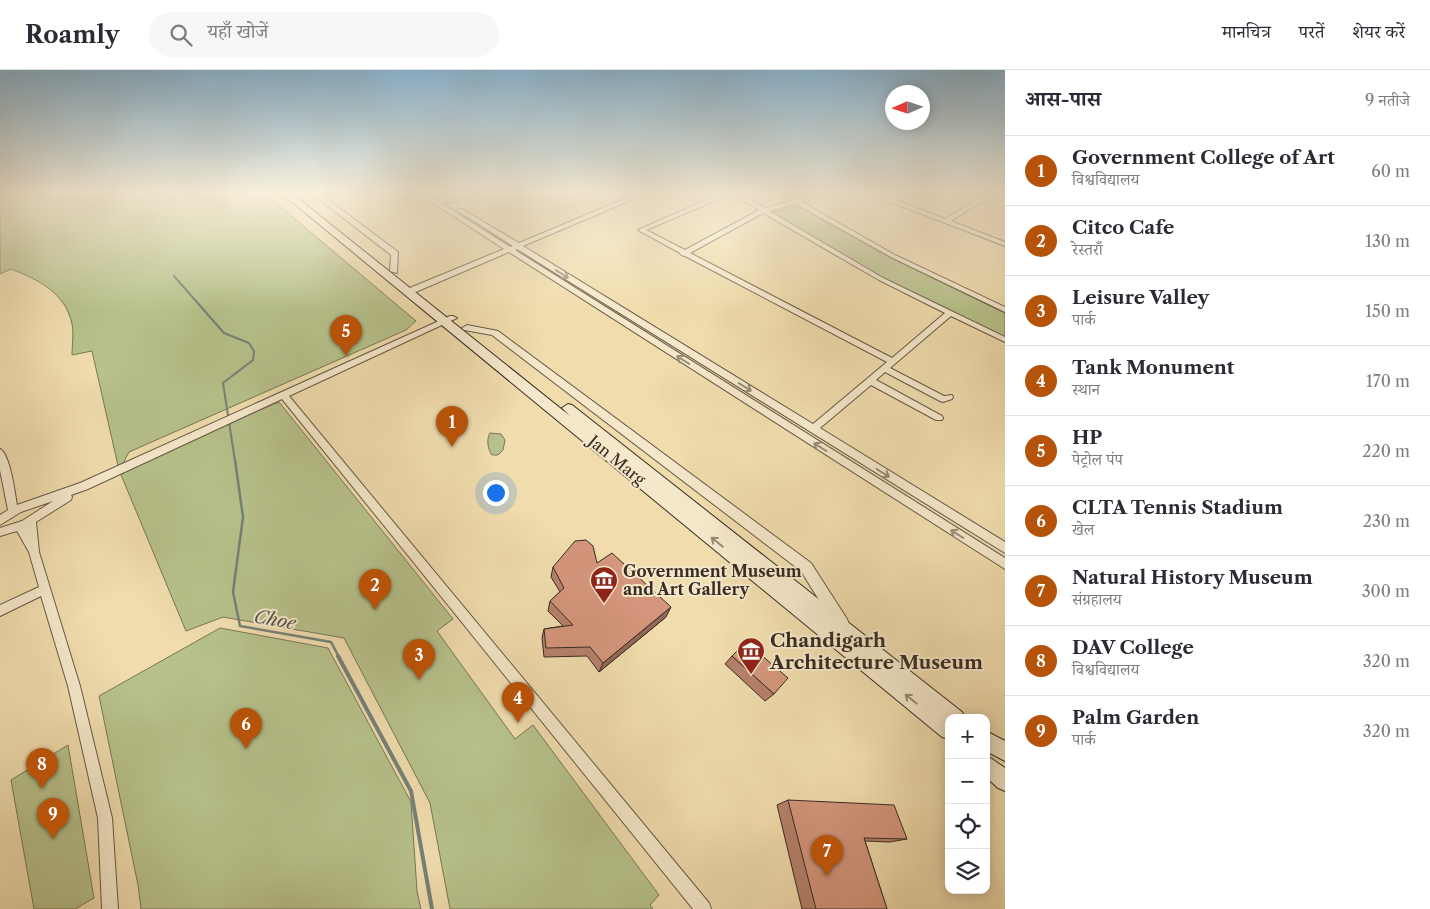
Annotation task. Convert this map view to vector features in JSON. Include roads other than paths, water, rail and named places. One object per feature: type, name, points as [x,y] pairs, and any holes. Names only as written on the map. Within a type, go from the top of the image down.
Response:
[{"type":"main road","name":"Jan Marg","points":[[335,231],[449,320],[945,727]]},
{"type":"main road","name":"Jan Marg","points":[[344,231],[394,271],[412,290]]},
{"type":"main road","name":"Jan Marg","points":[[449,320],[467,328],[951,714]]},
{"type":"main road","points":[[990,743],[1005,752]]},
{"type":"main road","points":[[990,768],[1005,781]]},
{"type":"street","points":[[365,231],[395,254],[394,271]]},
{"type":"street","points":[[485,231],[813,429],[1003,556]]},
{"type":"street","points":[[490,231],[1003,556]]},
{"type":"street","points":[[412,290],[554,231]]},
{"type":"street","points":[[643,231],[683,254],[893,362]]},
{"type":"street","points":[[683,254],[725,231]]},
{"type":"street","points":[[797,231],[873,275],[1005,340]]},
{"type":"street","points":[[848,231],[893,256],[1005,310]]},
{"type":"street","points":[[970,231],[1005,244]]},
{"type":"street","points":[[813,429],[949,314]]},
{"type":"street","points":[[7,516],[26,506],[84,486],[449,320]]},
{"type":"street","points":[[467,328],[495,333],[806,567],[845,629]]},
{"type":"street","points":[[885,368],[943,399],[949,397]]},
{"type":"street","points":[[870,381],[936,413]]},
{"type":"street","points":[[283,395],[703,909]]},
{"type":"street","points":[[0,453],[10,485],[26,506],[35,509],[33,518],[34,552],[74,686],[105,818],[110,909]]},
{"type":"street","points":[[10,485],[7,524],[17,527],[34,552]]},
{"type":"street","points":[[0,532],[17,527],[84,486]]},
{"type":"street","points":[[0,611],[45,589]]},
{"type":"waterway","name":"Choe","points":[[174,276],[224,333],[249,343],[254,351],[253,360],[223,383],[235,461]]},
{"type":"waterway","name":"Choe","points":[[235,460],[243,517],[233,592],[240,626],[331,642],[339,657]]},
{"type":"waterway","name":"Choe","points":[[338,656],[411,791],[432,909]]},
{"type":"place","name":"HP","points":[[346,356]]},
{"type":"place","name":"Government College of Art","points":[[452,447]]},
{"type":"place","name":"Government Museum and Art Gallery","points":[[604,604]]},
{"type":"place","name":"Citco Cafe","points":[[375,610]]},
{"type":"place","name":"Chandigarh Architecture Museum","points":[[751,675]]},
{"type":"place","name":"Leisure Valley","points":[[419,680]]},
{"type":"place","name":"Tank Monument","points":[[518,723]]},
{"type":"place","name":"CLTA Tennis Stadium","points":[[246,749]]},
{"type":"place","name":"DAV College","points":[[42,789]]},
{"type":"place","name":"Palm Garden","points":[[53,839]]},
{"type":"place","name":"Natural History Museum","points":[[827,876]]}]
